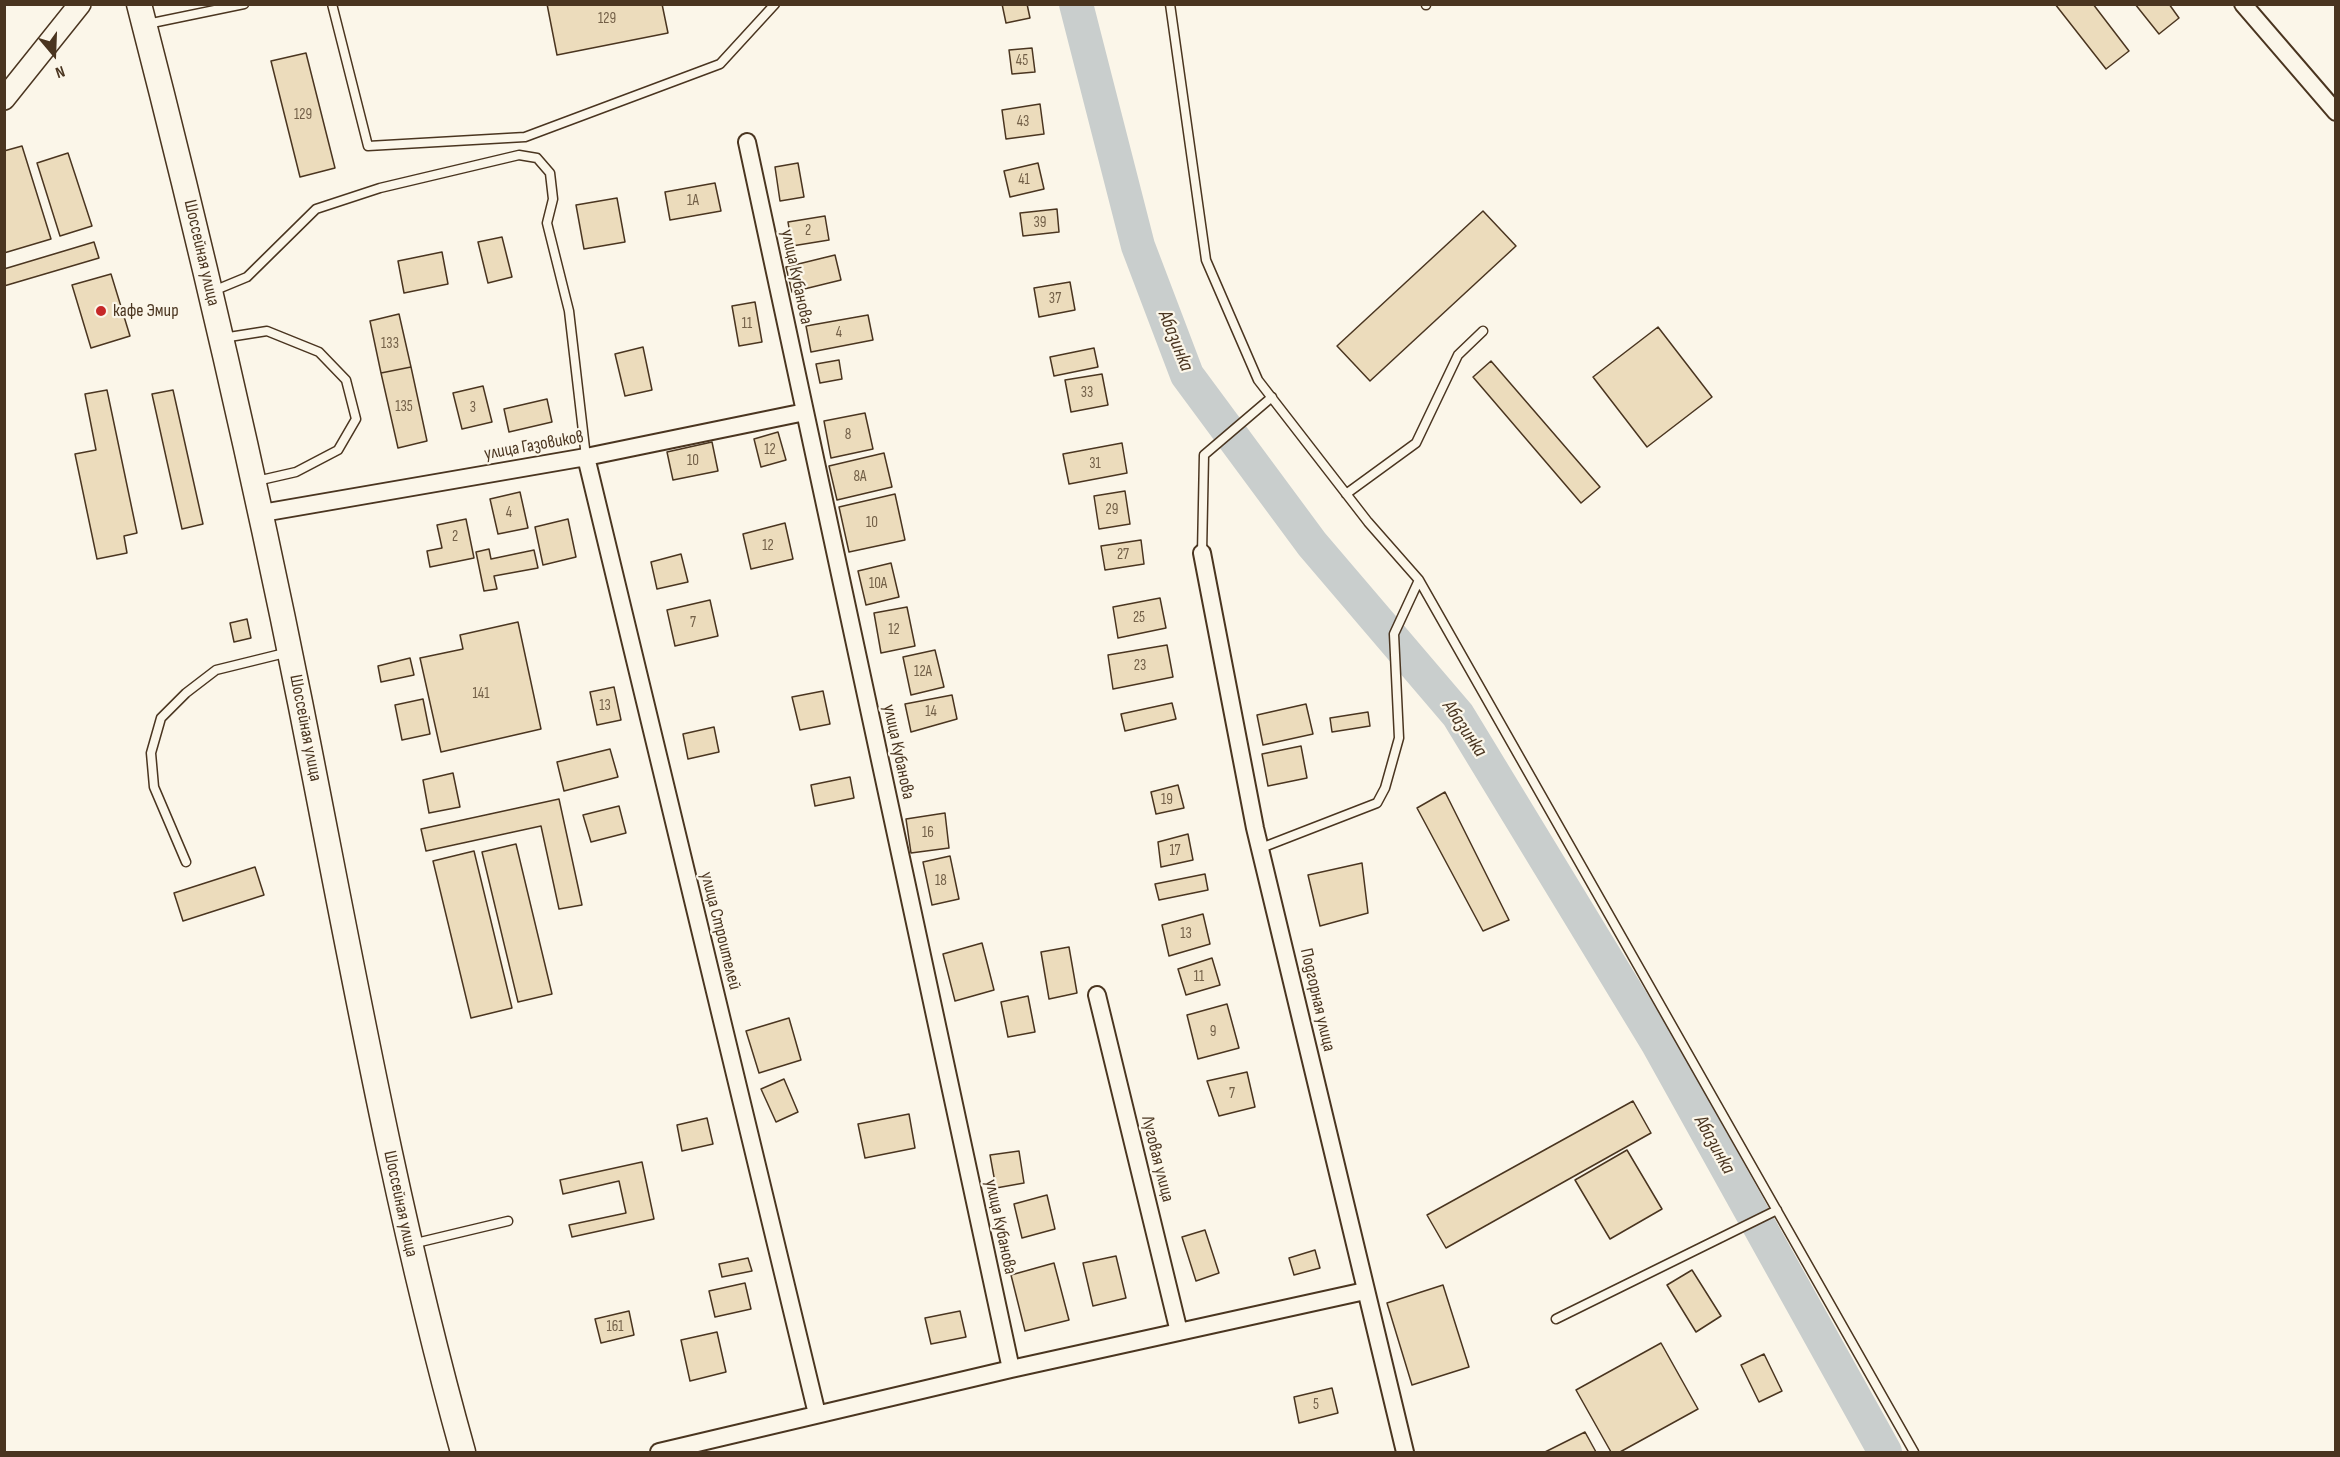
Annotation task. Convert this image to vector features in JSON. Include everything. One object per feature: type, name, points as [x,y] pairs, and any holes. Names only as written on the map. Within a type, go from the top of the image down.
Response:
[{"type":"main road","name":"Шоссейная улица","points":[[146,11],[218,289],[261,480],[264,512],[290,652],[390,1160],[413,1264],[463,1452]]},
{"type":"main road","name":"Шоссейная улица","points":[[146,11],[177,152],[264,512],[416,1243],[470,1452]]},
{"type":"street","points":[[7,90],[80,4]]},
{"type":"street","points":[[2243,4],[2336,112]]},
{"type":"street","name":"улица Кубанова","points":[[747,142],[1011,1369]]},
{"type":"street","name":"улица Газовиков","points":[[264,512],[586,457],[805,412]]},
{"type":"street","name":"улица Строителей","points":[[586,457],[816,1414]]},
{"type":"street","name":"Подгорная улица","points":[[1202,553],[1255,828],[1405,1452]]},
{"type":"street","name":"Луговая улица","points":[[1097,995],[1179,1332]]},
{"type":"street","points":[[659,1452],[1011,1369],[1365,1291]]},
{"type":"lane","points":[[146,11],[244,4]]},
{"type":"lane","points":[[332,4],[368,146],[525,136],[720,64],[776,4]]},
{"type":"lane","points":[[1170,4],[1206,260],[1258,380],[1346,494],[1419,580],[1914,1452]]},
{"type":"lane","points":[[218,289],[247,277],[316,209],[380,188],[519,155],[537,158],[550,173],[553,199],[548,223],[569,311],[586,457]]},
{"type":"lane","points":[[229,337],[267,331],[319,352],[346,380],[356,419],[338,450],[296,472],[261,480]]},
{"type":"lane","points":[[1346,494],[1416,443],[1458,355],[1483,331]]},
{"type":"lane","points":[[1202,553],[1204,455],[1272,397]]},
{"type":"lane","points":[[1261,848],[1377,803],[1385,788],[1399,738],[1394,634],[1419,580]]},
{"type":"lane","points":[[186,862],[154,787],[151,753],[161,718],[186,693],[216,670],[290,652]]},
{"type":"lane","points":[[1556,1318],[1777,1210]]},
{"type":"lane","points":[[416,1243],[508,1221]]},
{"type":"building","points":[[547,4],[662,4],[668,33],[557,55]]},
{"type":"building","points":[[1002,4],[1027,4],[1030,18],[1006,23]]},
{"type":"building","points":[[2055,4],[2093,4],[2129,51],[2106,69]]},
{"type":"building","points":[[2135,4],[2169,4],[2179,18],[2159,34]]},
{"type":"building","points":[[1032,48],[1035,72],[1012,74],[1009,50]]},
{"type":"building","points":[[306,53],[335,168],[300,177],[271,61]]},
{"type":"building","points":[[1040,104],[1044,134],[1006,139],[1002,110]]},
{"type":"building","points":[[22,146],[51,239],[4,253],[4,151]]},
{"type":"building","points":[[68,153],[92,226],[60,236],[37,163]]},
{"type":"building","points":[[798,163],[804,197],[780,201],[775,167]]},
{"type":"building","points":[[1038,163],[1044,189],[1010,197],[1004,171]]},
{"type":"building","points":[[715,183],[721,211],[670,220],[665,192]]},
{"type":"building","points":[[617,198],[625,242],[584,249],[576,205]]},
{"type":"building","points":[[1057,209],[1059,232],[1023,236],[1020,213]]},
{"type":"building","points":[[1483,211],[1516,246],[1370,381],[1337,346]]},
{"type":"building","points":[[825,216],[829,240],[792,246],[788,222]]},
{"type":"building","points":[[502,237],[512,277],[488,283],[478,242]]},
{"type":"building","points":[[94,242],[99,258],[4,286],[4,269]]},
{"type":"building","points":[[442,252],[448,284],[404,293],[398,261]]},
{"type":"building","points":[[835,255],[841,280],[792,292],[786,267]]},
{"type":"building","name":"кафе Эмир","points":[[111,274],[130,336],[91,348],[72,285]]},
{"type":"building","points":[[1070,282],[1075,310],[1039,317],[1034,288]]},
{"type":"building","points":[[755,302],[762,342],[739,346],[732,306]]},
{"type":"building","points":[[399,314],[411,367],[381,373],[370,321]]},
{"type":"building","points":[[868,315],[873,340],[811,352],[806,326]]},
{"type":"building","points":[[1658,327],[1712,397],[1647,447],[1593,377]]},
{"type":"building","points":[[643,347],[652,390],[625,396],[615,354]]},
{"type":"building","points":[[1094,348],[1098,367],[1054,376],[1050,357]]},
{"type":"building","points":[[839,360],[842,379],[820,383],[816,364]]},
{"type":"building","points":[[1491,361],[1600,487],[1581,503],[1473,377]]},
{"type":"building","points":[[411,367],[427,441],[398,448],[381,373]]},
{"type":"building","points":[[1102,374],[1108,405],[1071,412],[1065,380]]},
{"type":"building","points":[[483,386],[492,422],[462,429],[453,393]]},
{"type":"building","points":[[107,390],[137,533],[124,536],[127,553],[97,559],[75,454],[96,450],[85,394]]},
{"type":"building","points":[[173,390],[203,524],[182,529],[152,394]]},
{"type":"building","points":[[547,399],[552,422],[509,432],[504,409]]},
{"type":"building","points":[[865,413],[873,449],[831,458],[824,421]]},
{"type":"building","points":[[778,432],[786,460],[761,467],[754,439]]},
{"type":"building","points":[[712,442],[718,471],[673,480],[667,452]]},
{"type":"building","points":[[1122,443],[1127,473],[1069,484],[1063,454]]},
{"type":"building","points":[[884,453],[892,487],[837,500],[829,466]]},
{"type":"building","points":[[1125,491],[1130,524],[1099,529],[1094,496]]},
{"type":"building","points":[[520,492],[528,528],[498,534],[490,499]]},
{"type":"building","points":[[895,494],[905,540],[849,552],[839,507]]},
{"type":"building","points":[[466,519],[474,558],[430,567],[427,551],[442,548],[437,525]]},
{"type":"building","points":[[568,519],[576,557],[543,565],[535,527]]},
{"type":"building","points":[[785,523],[793,559],[751,569],[743,534]]},
{"type":"building","points":[[1141,540],[1144,564],[1105,570],[1101,546]]},
{"type":"building","points":[[489,549],[491,559],[534,550],[538,568],[494,576],[497,589],[484,591],[476,552]]},
{"type":"building","points":[[681,554],[688,582],[657,589],[651,562]]},
{"type":"building","points":[[891,563],[899,597],[866,605],[858,571]]},
{"type":"building","points":[[1160,598],[1166,628],[1118,638],[1113,607]]},
{"type":"building","points":[[710,600],[718,636],[675,646],[667,610]]},
{"type":"building","points":[[907,607],[915,646],[881,653],[874,613]]},
{"type":"building","points":[[247,619],[251,638],[234,642],[230,623]]},
{"type":"building","points":[[518,622],[541,729],[441,752],[420,658],[463,649],[460,635]]},
{"type":"building","points":[[1167,645],[1173,677],[1113,689],[1108,655]]},
{"type":"building","points":[[935,650],[944,687],[911,695],[903,657]]},
{"type":"building","points":[[410,658],[414,675],[381,682],[378,666]]},
{"type":"building","points":[[614,687],[621,720],[597,725],[590,692]]},
{"type":"building","points":[[823,691],[830,724],[800,730],[792,697]]},
{"type":"building","points":[[952,695],[957,719],[911,732],[905,704]]},
{"type":"building","points":[[423,699],[430,734],[402,740],[395,705]]},
{"type":"building","points":[[1172,703],[1176,719],[1125,731],[1121,714]]},
{"type":"building","points":[[1306,704],[1313,734],[1263,745],[1257,715]]},
{"type":"building","points":[[1368,712],[1370,726],[1332,732],[1330,718]]},
{"type":"building","points":[[714,727],[719,752],[688,759],[683,734]]},
{"type":"building","points":[[1301,746],[1307,778],[1268,786],[1262,754]]},
{"type":"building","points":[[610,749],[618,777],[564,791],[557,762]]},
{"type":"building","points":[[453,773],[460,807],[429,813],[423,780]]},
{"type":"building","points":[[850,777],[854,798],[815,806],[811,785]]},
{"type":"building","points":[[1178,785],[1184,808],[1156,814],[1151,792]]},
{"type":"building","points":[[1445,792],[1509,920],[1483,931],[1417,808]]},
{"type":"building","points":[[559,799],[582,905],[559,909],[541,826],[426,851],[421,829]]},
{"type":"building","points":[[619,806],[626,833],[591,842],[583,815]]},
{"type":"building","points":[[945,813],[949,848],[911,853],[906,819]]},
{"type":"building","points":[[1188,834],[1193,860],[1161,867],[1158,842]]},
{"type":"building","points":[[516,844],[552,994],[518,1002],[482,852]]},
{"type":"building","points":[[474,851],[512,1008],[471,1018],[433,861]]},
{"type":"building","points":[[950,856],[959,899],[932,905],[923,862]]},
{"type":"building","points":[[1362,863],[1368,913],[1320,926],[1308,875]]},
{"type":"building","points":[[255,867],[264,895],[183,921],[174,893]]},
{"type":"building","points":[[1205,874],[1208,890],[1159,900],[1155,884]]},
{"type":"building","points":[[1203,914],[1210,944],[1169,956],[1162,925]]},
{"type":"building","points":[[982,943],[994,990],[955,1001],[943,954]]},
{"type":"building","points":[[1069,947],[1077,993],[1049,999],[1041,952]]},
{"type":"building","points":[[1212,958],[1220,985],[1186,995],[1178,969]]},
{"type":"building","points":[[1028,996],[1035,1032],[1008,1037],[1001,1002]]},
{"type":"building","points":[[1227,1004],[1239,1048],[1198,1059],[1187,1015]]},
{"type":"building","points":[[789,1018],[801,1060],[759,1073],[746,1031]]},
{"type":"building","points":[[1247,1072],[1255,1107],[1219,1116],[1207,1081]]},
{"type":"building","points":[[784,1079],[798,1112],[776,1122],[761,1089]]},
{"type":"building","points":[[1633,1101],[1651,1133],[1446,1248],[1427,1215]]},
{"type":"building","points":[[909,1114],[915,1148],[865,1158],[858,1124]]},
{"type":"building","points":[[707,1118],[713,1144],[682,1151],[677,1125]]},
{"type":"building","points":[[1627,1150],[1662,1209],[1610,1239],[1575,1180]]},
{"type":"building","points":[[1019,1151],[1024,1183],[996,1188],[990,1155]]},
{"type":"building","points":[[642,1162],[654,1219],[572,1237],[569,1225],[626,1213],[619,1181],[563,1194],[560,1180]]},
{"type":"building","points":[[1047,1195],[1055,1229],[1022,1238],[1014,1204]]},
{"type":"building","points":[[1205,1230],[1219,1273],[1196,1281],[1182,1237]]},
{"type":"building","points":[[1315,1250],[1320,1268],[1294,1275],[1289,1258]]},
{"type":"building","points":[[1116,1256],[1126,1298],[1093,1306],[1083,1263]]},
{"type":"building","points":[[748,1258],[752,1271],[722,1277],[719,1264]]},
{"type":"building","points":[[1054,1263],[1069,1320],[1025,1331],[1011,1275]]},
{"type":"building","points":[[1692,1270],[1721,1316],[1696,1332],[1667,1285]]},
{"type":"building","points":[[745,1283],[751,1309],[715,1317],[709,1291]]},
{"type":"building","points":[[1443,1285],[1469,1367],[1412,1385],[1387,1303]]},
{"type":"building","points":[[629,1311],[634,1335],[601,1343],[595,1319]]},
{"type":"building","points":[[960,1311],[966,1337],[931,1344],[925,1318]]},
{"type":"building","points":[[717,1332],[726,1372],[690,1381],[681,1340]]},
{"type":"building","points":[[1661,1343],[1698,1409],[1620,1452],[1611,1452],[1576,1390]]},
{"type":"building","points":[[1764,1354],[1782,1391],[1759,1402],[1741,1365]]},
{"type":"building","points":[[1332,1388],[1338,1413],[1299,1423],[1294,1397]]},
{"type":"building","points":[[1585,1432],[1596,1452],[1545,1452]]},
{"type":"waterway","name":"Абазинка","points":[[1076,4],[1138,246],[1187,375],[1312,544],[1458,715],[1658,1044],[1885,1452]]},
{"type":"place","name":"кафе Эмир","points":[[101,311]]}]
